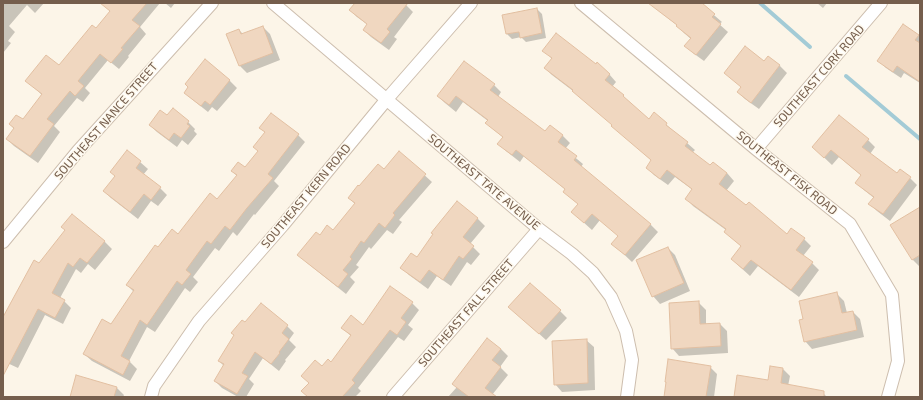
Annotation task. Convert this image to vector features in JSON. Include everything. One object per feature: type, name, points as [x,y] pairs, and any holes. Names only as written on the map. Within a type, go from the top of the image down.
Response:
[{"type":"street","name":"SOUTHEAST NANCE STREET","points":[[3,242],[78,151],[212,3]]},
{"type":"street","name":"SOUTHEAST TATE AVENUE","points":[[273,3],[593,273],[611,297],[626,331],[632,360],[626,397]]},
{"type":"street","name":"SOUTHEAST KERN ROAD","points":[[151,397],[154,386],[199,321],[283,224],[386,99],[471,3]]},
{"type":"street","name":"SOUTHEAST FISK ROAD","points":[[581,3],[756,149],[850,224],[892,295],[898,361],[888,397]]},
{"type":"street","name":"SOUTHEAST CORK ROAD","points":[[756,149],[882,3]]},
{"type":"street","name":"SOUTHEAST FALL STREET","points":[[393,397],[539,229]]},
{"type":"building","points":[[100,3],[147,3],[132,20],[140,26],[121,48],[123,49],[111,63],[100,54],[78,81],[84,86],[75,96],[70,91],[47,119],[54,124],[30,156],[6,139],[14,128],[9,124],[16,115],[23,119],[42,94],[25,81],[46,55],[59,65],[92,25],[96,28],[110,11]]},
{"type":"building","points":[[355,3],[408,3],[387,29],[390,32],[381,43],[363,30],[367,24],[349,10]]},
{"type":"building","points":[[648,3],[702,3],[715,14],[712,17],[721,24],[696,55],[684,46],[691,38],[676,26],[677,25]]},
{"type":"building","points":[[537,8],[542,33],[520,38],[519,32],[506,34],[502,15]]},
{"type":"building","points":[[903,24],[919,35],[915,40],[920,43],[920,82],[897,66],[893,72],[877,61]]},
{"type":"building","points":[[263,26],[273,53],[239,66],[226,34],[239,29],[241,34]]},
{"type":"building","points":[[556,33],[596,64],[597,62],[610,74],[605,80],[624,95],[623,96],[649,119],[654,112],[667,123],[666,125],[688,142],[685,146],[710,165],[713,162],[727,173],[719,184],[746,205],[749,202],[787,234],[791,228],[805,238],[796,250],[813,262],[791,290],[751,260],[743,269],[731,259],[741,246],[724,232],[726,229],[685,199],[692,189],[667,170],[660,179],[646,168],[651,160],[572,91],[573,90],[544,68],[552,58],[542,51]]},
{"type":"building","points":[[745,46],[764,61],[768,56],[780,65],[751,103],[737,92],[741,87],[724,73]]},
{"type":"building","points":[[205,59],[230,80],[210,105],[205,101],[201,106],[184,93],[188,87],[185,84]]},
{"type":"building","points":[[464,61],[495,84],[490,90],[545,131],[550,125],[563,135],[558,142],[577,156],[574,160],[651,224],[625,255],[611,244],[618,236],[592,214],[584,223],[571,212],[578,204],[563,192],[565,189],[516,150],[512,155],[497,144],[503,137],[485,123],[488,120],[456,96],[449,105],[437,96]]},
{"type":"building","points":[[173,108],[189,121],[187,124],[190,126],[181,138],[174,133],[169,140],[149,125],[160,110],[167,115]]},
{"type":"building","points":[[271,113],[299,134],[268,174],[273,178],[230,230],[225,226],[211,244],[207,241],[186,270],[191,274],[182,285],[177,281],[147,325],[140,320],[121,356],[130,361],[123,375],[83,354],[102,319],[111,324],[134,290],[126,285],[155,245],[158,247],[172,229],[178,234],[210,193],[217,199],[237,175],[231,171],[238,162],[245,167],[258,151],[253,147],[265,132],[259,128]]},
{"type":"building","points":[[839,115],[869,139],[862,147],[897,173],[900,169],[911,177],[883,214],[868,204],[874,197],[855,183],[861,175],[831,150],[824,158],[812,147]]},
{"type":"building","points":[[127,150],[141,161],[136,168],[161,187],[151,200],[144,194],[130,212],[103,191],[115,176],[110,172]]},
{"type":"building","points":[[399,151],[426,174],[393,213],[395,215],[385,228],[379,223],[364,243],[361,241],[350,257],[352,259],[343,270],[348,274],[338,287],[297,255],[316,232],[320,235],[327,225],[333,230],[355,203],[348,198],[358,185],[359,186],[378,164],[384,169]]},
{"type":"building","points":[[457,201],[478,218],[463,237],[474,246],[463,259],[459,256],[443,280],[429,270],[420,282],[400,268],[411,253],[417,257],[433,234],[431,233]]},
{"type":"building","points":[[920,207],[920,255],[912,260],[890,225]]},
{"type":"building","points":[[72,214],[105,241],[87,263],[80,258],[73,267],[68,263],[52,293],[65,300],[55,318],[38,309],[3,376],[3,317],[34,260],[39,263],[65,230],[61,227]]},
{"type":"building","points":[[668,247],[684,283],[652,297],[636,260]]},
{"type":"building","points":[[530,283],[561,310],[539,334],[508,307]]},
{"type":"building","points":[[390,286],[413,302],[401,318],[406,322],[397,335],[390,330],[352,380],[355,383],[342,397],[308,397],[301,391],[309,383],[301,376],[315,360],[322,366],[328,359],[331,362],[351,335],[341,328],[351,315],[363,325]]},
{"type":"building","points":[[837,292],[842,313],[853,311],[857,330],[804,342],[799,320],[803,319],[799,301]]},
{"type":"building","points":[[699,301],[700,324],[720,323],[721,346],[671,349],[669,303]]},
{"type":"building","points":[[261,303],[288,325],[282,333],[289,339],[271,364],[255,352],[242,373],[248,376],[237,394],[214,381],[224,364],[218,361],[234,335],[231,333],[242,320],[245,322]]},
{"type":"building","points":[[487,338],[501,349],[492,360],[501,367],[485,388],[497,397],[469,397],[452,384]]},
{"type":"building","points":[[587,339],[588,383],[554,385],[552,341]]},
{"type":"building","points":[[668,359],[711,366],[706,397],[664,397]]},
{"type":"building","points":[[770,366],[783,368],[781,383],[824,391],[824,397],[734,397],[737,375],[768,380]]},
{"type":"building","points":[[76,375],[117,387],[114,397],[70,397]]},
{"type":"waterway","points":[[760,3],[810,47]]},
{"type":"waterway","points":[[846,76],[920,139]]}]
